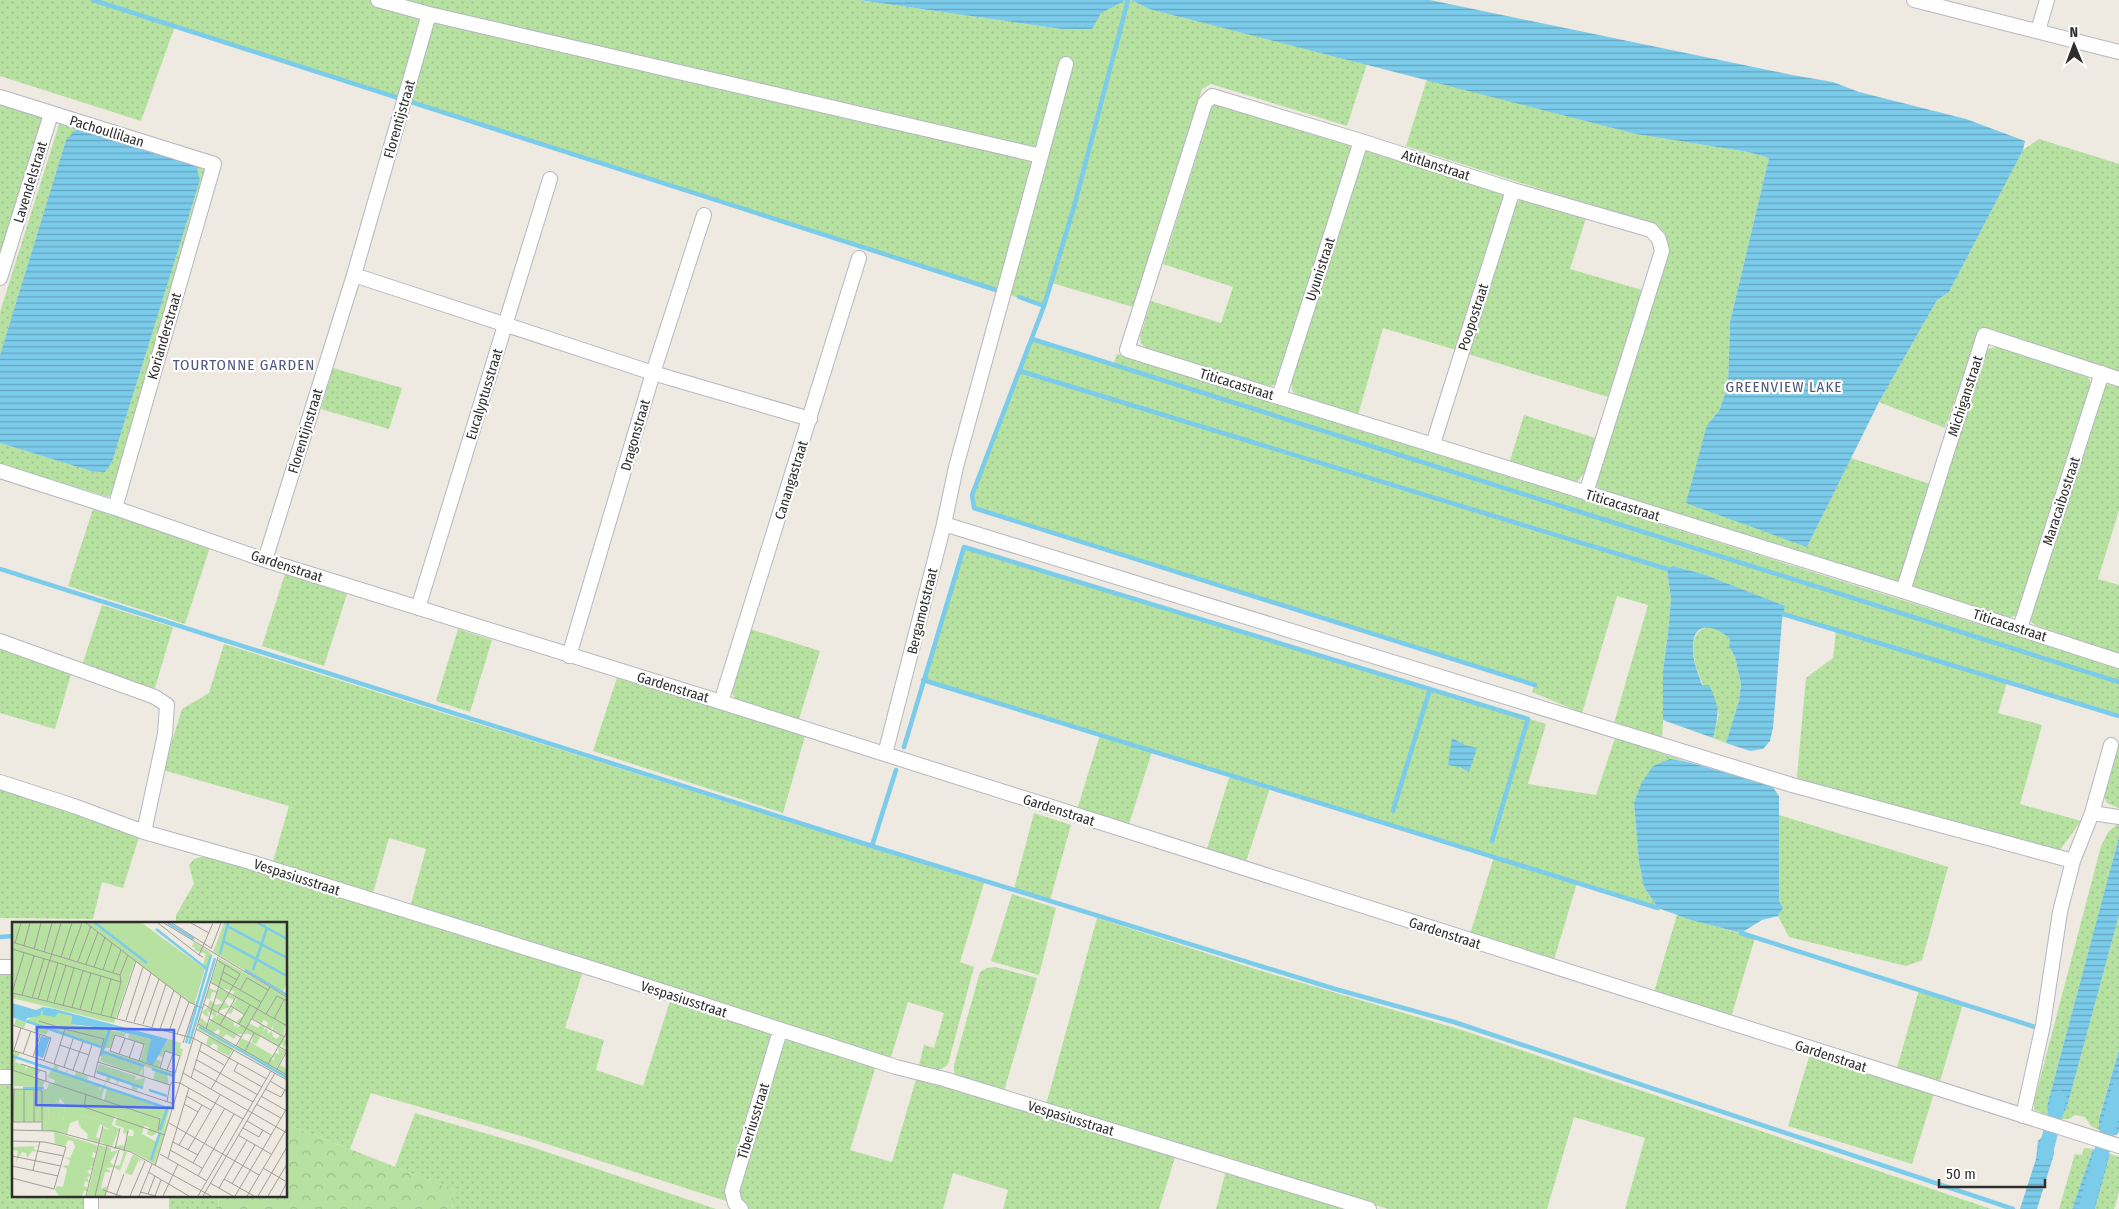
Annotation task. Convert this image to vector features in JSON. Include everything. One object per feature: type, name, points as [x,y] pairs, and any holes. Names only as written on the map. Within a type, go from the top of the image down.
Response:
[{"type":"street","points":[[378,0],[429,14],[1041,156]]},
{"type":"street","points":[[1914,0],[2119,52]]},
{"type":"street","points":[[2038,32],[2047,0]]},
{"type":"street","name":"Florentijstraat","points":[[354,275],[429,14]]},
{"type":"street","name":"Bergamotstraat","points":[[885,754],[944,524],[956,467],[1066,64]]},
{"type":"street","name":"Atitlanstraat","points":[[1127,350],[1205,103],[1212,96],[1513,190],[1651,230],[1659,239],[1662,251],[1586,494]]},
{"type":"street","name":"Pachoullilaan","points":[[0,97],[214,164]]},
{"type":"street","name":"Lavendelstraat","points":[[0,278],[52,114]]},
{"type":"street","name":"Uyunistraat","points":[[1279,397],[1361,141]]},
{"type":"street","name":"Korianderstraat","points":[[115,508],[214,164]]},
{"type":"street","name":"Eucalyptusstraat","points":[[418,608],[550,179]]},
{"type":"street","name":"Poopostraat","points":[[1433,444],[1513,190]]},
{"type":"street","name":"Dragonstraat","points":[[569,656],[653,373],[704,216]]},
{"type":"street","name":"Canangastraat","points":[[721,702],[859,258]]},
{"type":"street","points":[[354,275],[506,323],[653,373],[810,420]]},
{"type":"street","name":"Florentijnstraat","points":[[265,560],[354,275]]},
{"type":"street","name":"Michiganstraat","points":[[1903,591],[1984,335],[2119,379]]},
{"type":"street","name":"Titicacastraat","points":[[1127,350],[1903,591],[2119,661]]},
{"type":"street","name":"Maracaibostraat","points":[[2020,628],[2102,373]]},
{"type":"street","name":"Gardenstraat","points":[[0,471],[115,508],[265,560],[721,702],[2119,1146]]},
{"type":"street","points":[[944,524],[1792,785],[2073,861]]},
{"type":"street","points":[[0,641],[155,697],[167,706],[165,734],[144,832]]},
{"type":"street","points":[[2030,1118],[2060,912],[2073,861],[2092,813],[2111,745]]},
{"type":"street","name":"Vespasiusstraat","points":[[0,782],[74,806],[144,832],[247,861],[600,971],[896,1067],[944,1079],[1369,1209]]},
{"type":"street","points":[[2092,813],[2119,817]]},
{"type":"street","name":"Tiberiusstraat","points":[[741,1209],[735,1203],[732,1191],[780,1030]]},
{"type":"street","points":[[91,1196],[91,1209]]},
{"type":"green space","points":[[0,0],[859,0],[1061,29],[1126,0],[1131,0],[1149,9],[1367,64],[1347,126],[1211,84],[1202,89],[1133,307],[1052,283],[1044,306],[175,26],[141,121],[0,76]]},
{"type":"green space","points":[[1427,79],[1636,134],[1748,152],[1769,158],[1730,322],[1728,385],[1719,411],[1707,425],[1807,547],[1851,458],[1930,484],[1901,575],[1897,581],[1890,582],[1602,491],[1597,486],[1596,481],[1669,247],[1659,227],[1406,146]]},
{"type":"green space","points":[[0,90],[46,105],[0,273]]},
{"type":"green space","points":[[1217,103],[1344,141],[1350,145],[1351,151],[1279,379],[1274,385],[1267,387],[1146,348],[1141,343],[1140,337],[1151,301],[1221,323],[1233,287],[1163,264],[1212,107]]},
{"type":"green space","points":[[70,111],[189,148],[214,159],[115,491],[108,497],[0,464],[0,443],[91,471],[112,462],[200,180],[197,168],[66,140],[0,355],[0,312],[62,115]]},
{"type":"green space","points":[[2039,139],[2119,164],[2119,372],[1980,328],[1945,428],[1879,402],[1937,300],[1949,292],[2023,150]]},
{"type":"green space","points":[[1374,149],[1499,190],[1503,195],[1503,202],[1456,350],[1383,328],[1358,415],[1296,395],[1292,390],[1291,381],[1363,155],[1367,150]]},
{"type":"green space","points":[[1526,199],[1586,218],[1570,269],[1642,290],[1608,397],[1468,354],[1515,206],[1519,200]]},
{"type":"green space","points":[[1032,339],[1113,365],[1117,354],[2119,668],[2119,716],[2007,682],[1998,713],[2042,725],[2020,804],[2081,821],[2060,850],[2051,851],[1800,781],[1797,776],[1806,678],[1833,658],[1836,630],[1783,614],[1784,606],[1703,574],[1673,566],[1667,570],[1671,599],[1663,671],[1662,738],[1614,723],[1648,605],[1617,596],[1582,713],[1532,692],[1534,685],[974,508],[972,495]]},
{"type":"green space","points":[[1996,347],[2085,375],[2090,380],[2090,387],[2020,609],[2015,616],[2007,618],[1919,591],[1913,586],[1984,355],[1988,349]]},
{"type":"green space","points":[[333,368],[402,388],[389,429],[321,409]]},
{"type":"green space","points":[[2111,384],[2119,387],[2119,510],[2098,579],[2119,585],[2119,654],[2035,625],[2031,621],[2031,615],[2103,391],[2106,385]]},
{"type":"green space","points":[[1524,415],[1595,438],[1585,472],[1578,481],[1574,482],[1510,461]]},
{"type":"green space","points":[[93,509],[210,547],[185,624],[68,586]]},
{"type":"green space","points":[[964,547],[1546,724],[1528,784],[1596,795],[1615,738],[1688,762],[1670,759],[1634,803],[1639,862],[1644,887],[1658,908],[1577,883],[1554,960],[1470,934],[1494,857],[1270,788],[1245,865],[1206,852],[1230,775],[1152,752],[1128,827],[1077,810],[1100,735],[923,680]]},
{"type":"green space","points":[[285,574],[347,594],[324,666],[262,646]]},
{"type":"green space","points":[[102,605],[173,627],[154,691],[82,665]]},
{"type":"green space","points":[[1706,627],[1716,628],[1730,639],[1731,652],[1735,657],[1741,684],[1739,701],[1726,743],[1713,738],[1719,714],[1702,682],[1694,655],[1693,643],[1697,634]]},
{"type":"green space","points":[[458,629],[492,640],[470,712],[436,701]]},
{"type":"green space","points":[[750,629],[820,651],[799,719],[735,699],[732,692]]},
{"type":"green space","points":[[0,644],[72,671],[55,729],[0,713]]},
{"type":"green space","points":[[224,644],[984,883],[960,962],[974,967],[948,1064],[934,1071],[922,1068],[919,1065],[924,1045],[934,1048],[944,1013],[908,1002],[890,1060],[409,911],[426,849],[389,838],[372,896],[272,865],[289,806],[163,770],[182,709],[209,693]]},
{"type":"green space","points":[[617,678],[805,736],[783,813],[593,751]]},
{"type":"green space","points":[[2119,744],[2119,808],[2107,803],[2103,795]]},
{"type":"green space","points":[[0,787],[140,834],[123,888],[102,882],[93,919],[0,918]]},
{"type":"green space","points":[[1034,813],[1071,825],[1050,900],[1014,889]]},
{"type":"green space","points":[[1779,815],[1948,867],[1922,960],[1906,966],[1789,937],[1778,916],[1783,908],[1779,901]]},
{"type":"green space","points":[[2119,823],[2119,837],[2047,1106],[2048,1115],[2034,1110],[2034,1102],[2101,846],[2109,831]]},
{"type":"green space","points":[[214,857],[249,865],[471,939],[583,971],[565,1028],[604,1040],[596,1070],[643,1086],[671,998],[772,1033],[732,1199],[726,1201],[525,1137],[371,1093],[350,1149],[288,1125],[288,922],[176,922],[176,915],[194,884],[189,865],[194,859]]},
{"type":"green space","points":[[1012,894],[1056,908],[1039,975],[991,961]]},
{"type":"green space","points":[[1677,915],[1755,938],[1731,1017],[1654,992]]},
{"type":"green space","points":[[2119,915],[2119,1050],[2099,1118],[2099,1130],[2091,1126],[2085,1117],[2075,1115],[2069,1119],[2061,1119],[2067,1107]]},
{"type":"green space","points":[[1097,918],[1255,969],[1465,1031],[1991,1209],[1625,1209],[1645,1138],[1574,1117],[1547,1209],[1388,1209],[1046,1105]]},
{"type":"green space","points":[[995,967],[1037,978],[1004,1091],[958,1078],[954,1073],[954,1065],[980,972],[987,968]]},
{"type":"green space","points":[[12,971],[12,1196],[87,1196],[88,1209],[0,1209],[0,972]]},
{"type":"green space","points":[[1919,990],[1963,1004],[1940,1081],[1897,1068]]},
{"type":"green space","points":[[790,1038],[876,1065],[850,1150],[892,1162],[917,1076],[1176,1154],[1159,1209],[1003,1209],[1008,1190],[953,1173],[943,1209],[748,1209],[737,1198],[783,1042]]},
{"type":"green space","points":[[1810,1054],[1934,1093],[1912,1164],[1788,1126]]},
{"type":"green space","points":[[415,1113],[529,1146],[716,1209],[452,1209],[454,1190],[395,1167]]},
{"type":"green space","points":[[288,1125],[454,1190],[452,1209],[219,1209],[218,1196],[288,1196]]},
{"type":"green space","points":[[2084,1148],[2093,1149],[2072,1209],[2059,1209],[2075,1154],[2082,1155]]},
{"type":"green space","points":[[2110,1154],[2119,1157],[2119,1192],[2114,1209],[2095,1209]]},
{"type":"green space","points":[[1226,1170],[1354,1209],[1216,1209]]},
{"type":"green space","points":[[169,1196],[218,1196],[219,1209],[169,1209]]},
{"type":"water","points":[[859,0],[1126,0],[1101,13],[1092,29],[1061,29]]},
{"type":"water","points":[[1131,0],[1430,0],[1833,82],[1859,92],[1966,119],[2025,141],[2023,150],[1949,292],[1937,300],[1879,402],[1807,547],[1686,503],[1707,425],[1719,411],[1728,385],[1730,322],[1769,158],[1748,152],[1636,134],[1149,9]]},
{"type":"water","points":[[85,127],[186,159],[197,168],[200,180],[112,462],[105,472],[91,471],[0,443],[0,355],[66,140],[74,131]]},
{"type":"water","points":[[1673,566],[1703,574],[1785,606],[1782,620],[1773,728],[1770,741],[1763,749],[1750,751],[1726,743],[1739,701],[1741,684],[1735,657],[1729,647],[1730,639],[1717,630],[1704,628],[1699,630],[1693,641],[1693,655],[1702,685],[1709,685],[1717,706],[1713,738],[1663,720],[1663,671],[1671,599],[1667,569]]},
{"type":"water","points":[[1452,738],[1465,745],[1477,748],[1469,772],[1460,767],[1448,765]]},
{"type":"water","points":[[1670,759],[1688,762],[1772,786],[1779,796],[1779,901],[1783,908],[1778,916],[1762,920],[1741,933],[1691,920],[1658,908],[1644,887],[1639,862],[1634,803],[1641,784],[1653,766]]},
{"type":"water","points":[[2119,837],[2119,915],[2067,1107],[2061,1119],[2048,1115],[2047,1106]]},
{"type":"water","points":[[2119,1050],[2119,1132],[2116,1135],[2099,1130],[2099,1119]]},
{"type":"water","points":[[2045,1134],[2053,1138],[2054,1154],[2037,1209],[2020,1209],[2036,1159],[2038,1141]]},
{"type":"water","points":[[2093,1149],[2110,1154],[2095,1209],[2072,1209]]},
{"type":"waterway","points":[[93,0],[996,290]]},
{"type":"waterway","points":[[1128,0],[1074,207],[1044,306],[972,495],[974,508],[1535,685]]},
{"type":"waterway","points":[[1019,297],[1044,306]]},
{"type":"waterway","points":[[1032,339],[2119,682]]},
{"type":"waterway","points":[[1020,371],[1667,569]]},
{"type":"waterway","points":[[904,747],[964,547],[1528,719],[1492,841]]},
{"type":"waterway","points":[[0,569],[872,846],[1335,989],[1454,1022],[2013,1209]]},
{"type":"waterway","points":[[1783,614],[2119,716]]},
{"type":"waterway","points":[[923,680],[1658,908]]},
{"type":"waterway","points":[[1393,811],[1430,689]]},
{"type":"waterway","points":[[872,846],[896,770]]},
{"type":"waterway","points":[[1741,933],[2038,1028]]},
{"type":"waterway","points":[[0,937],[12,936]]},
{"type":"waterway","points":[[2086,1209],[2119,1089]]},
{"type":"waterway","points":[[2045,1155],[2059,1098]]},
{"type":"district","name":"TOURTONNE GARDEN","points":[[244,365]]},
{"type":"district","name":"GREENVIEW LAKE","points":[[1784,387]]}]
